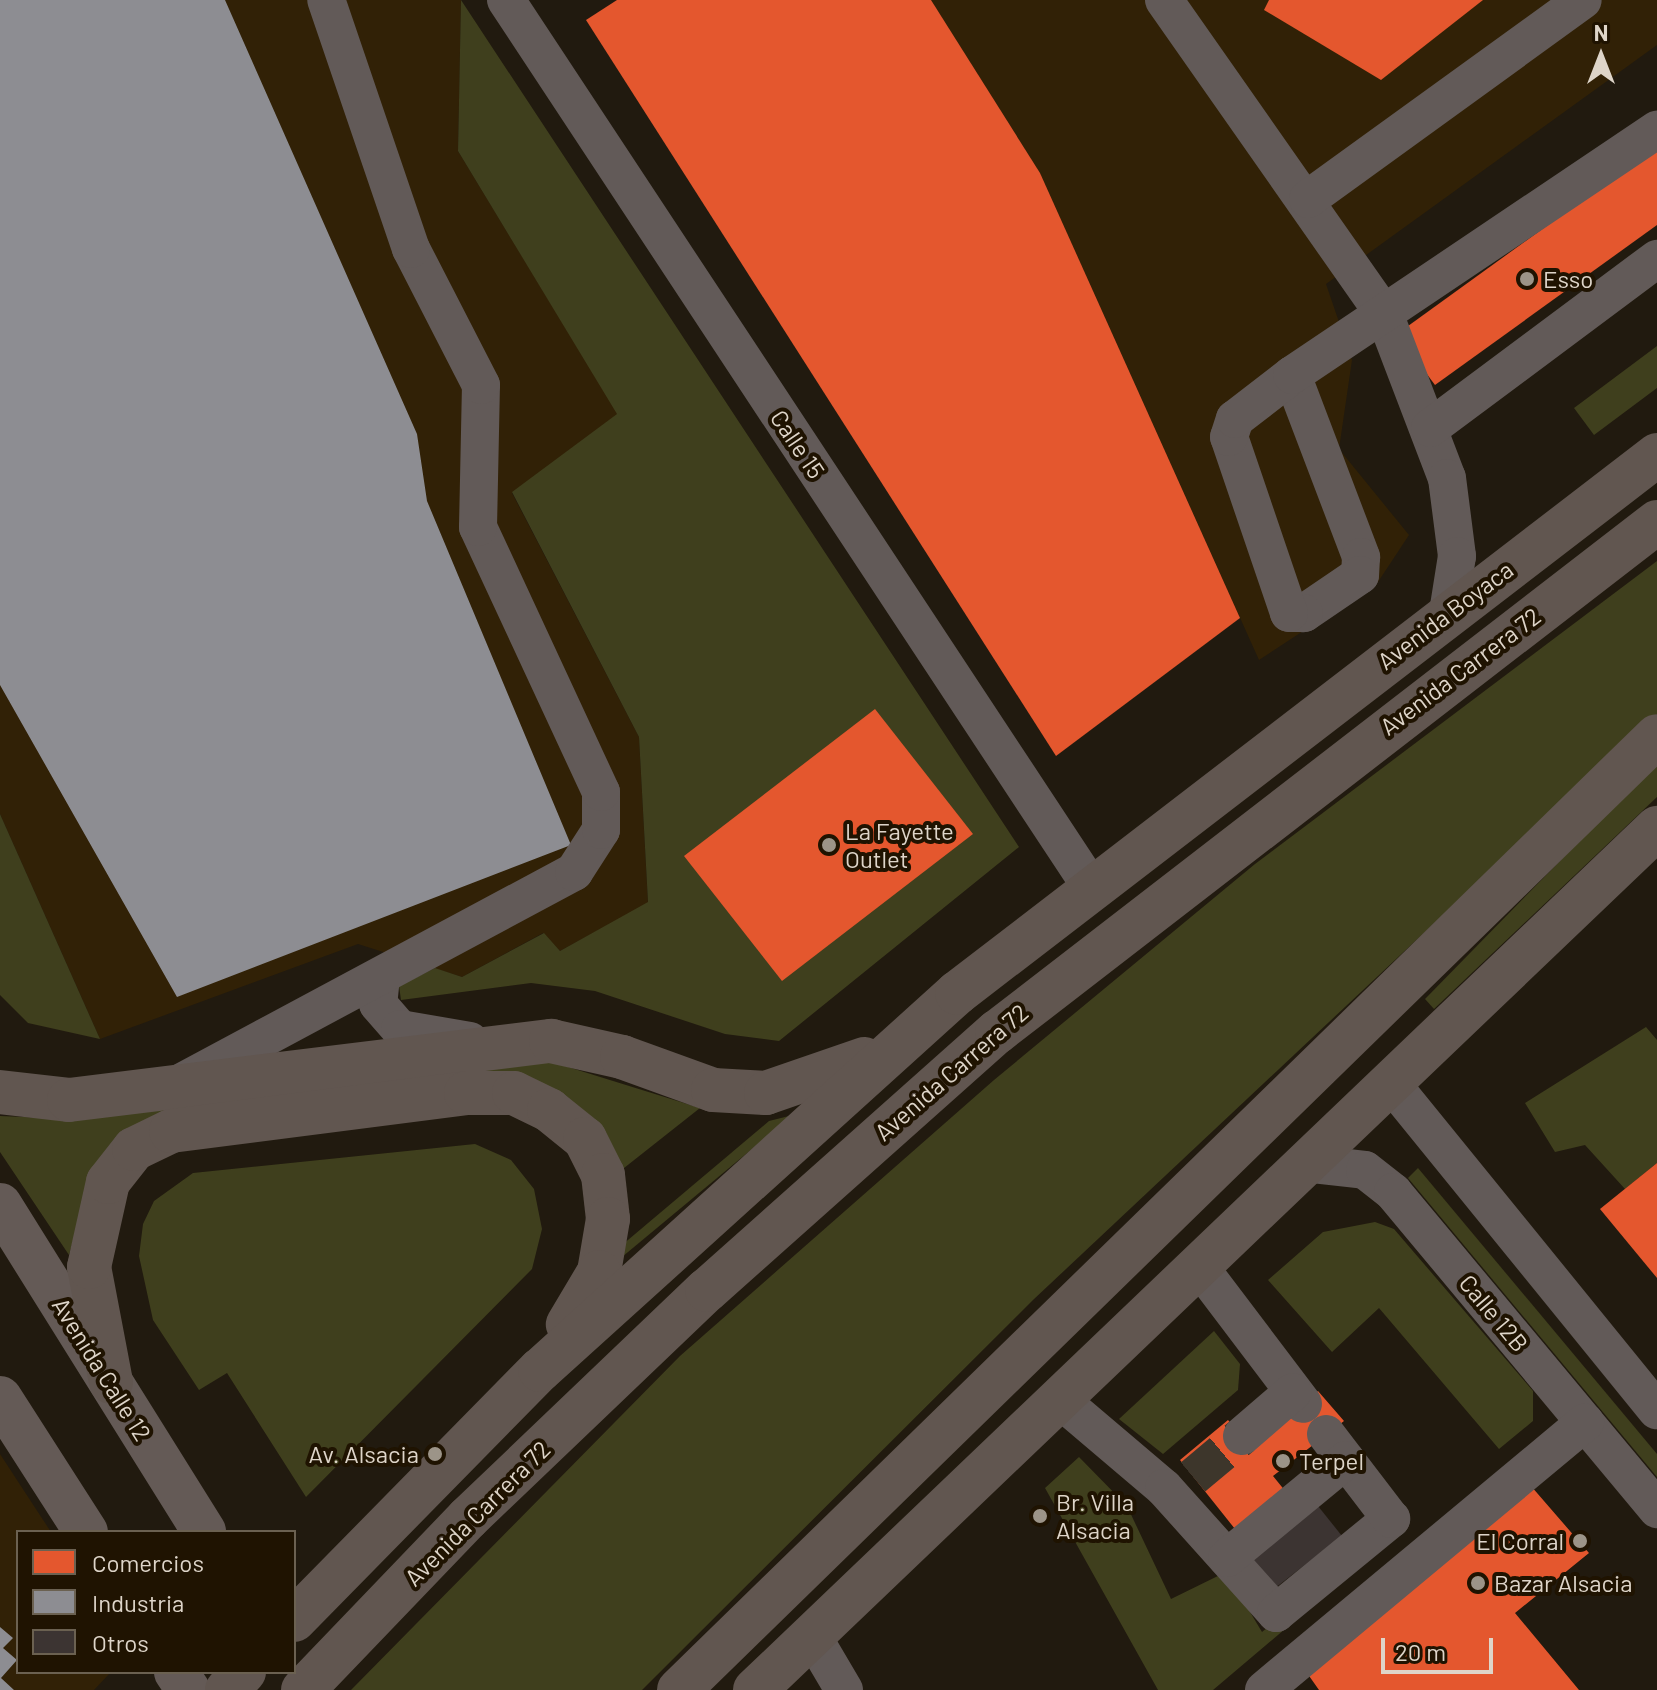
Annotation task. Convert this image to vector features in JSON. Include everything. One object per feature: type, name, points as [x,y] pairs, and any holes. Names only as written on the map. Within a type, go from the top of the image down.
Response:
[{"type":"highway","name":"Avenida Boyaca","points":[[1234,777],[1657,455]]},
{"type":"highway","name":"Avenida Carrera 72","points":[[303,1690],[707,1290],[997,1032],[1380,732],[1657,522]]},
{"type":"highway","points":[[296,1618],[540,1370],[957,993],[1234,777],[1380,732]]},
{"type":"highway","points":[[679,1690],[1657,736]]},
{"type":"highway","points":[[755,1690],[1657,828]]},
{"type":"highway","points":[[0,1092],[69,1100],[493,1043],[590,1048],[713,1090],[766,1093],[839,1073],[957,993]]},
{"type":"highway","points":[[832,1105],[997,1032]]},
{"type":"highway","points":[[111,1382],[89,1267],[108,1182],[134,1149],[171,1131],[466,1093],[514,1093],[549,1110],[585,1139],[603,1175],[608,1219],[599,1272],[540,1370]]},
{"type":"highway","points":[[355,1636],[432,1479]]},
{"type":"highway","points":[[227,1690],[242,1674]]},
{"type":"main road","name":"Avenida Calle 12","points":[[0,1205],[203,1530]]},
{"type":"main road","points":[[0,1398],[85,1530]]},
{"type":"street","points":[[177,1085],[574,872],[601,830],[601,792],[478,527],[481,385],[411,249],[326,0]]},
{"type":"street","name":"Calle 15","points":[[506,0],[1091,887]]},
{"type":"street","points":[[1164,0],[1308,199],[1385,316],[1430,428],[1455,522],[1448,613]]},
{"type":"street","points":[[1308,199],[1583,0]]},
{"type":"street","points":[[1292,375],[1361,557],[1360,575],[1304,613],[1289,613],[1229,437],[1235,419],[1292,375],[1385,316],[1657,130]]},
{"type":"street","points":[[1430,428],[1657,259]]},
{"type":"street","points":[[381,977],[378,1004],[400,1029],[493,1043]]},
{"type":"street","points":[[1390,1082],[1657,1410]]},
{"type":"street","name":"Calle 12B","points":[[1304,1163],[1365,1170],[1393,1192],[1657,1509]]},
{"type":"street","points":[[1198,1265],[1298,1398],[1242,1436]]},
{"type":"street","points":[[1058,1398],[1182,1486],[1227,1558],[1276,1613],[1391,1519],[1336,1447],[1227,1558]]},
{"type":"street","points":[[1264,1690],[1585,1423]]},
{"type":"street","points":[[811,1634],[844,1690]]},
{"type":"shaded area","points":[[0,0],[461,0],[458,151],[618,414],[512,493],[639,737],[648,903],[560,951],[543,933],[462,977],[358,944],[100,1039],[0,814]]},
{"type":"shaded area","points":[[461,0],[1019,847],[779,1041],[725,1034],[595,991],[531,983],[401,1000],[399,986],[435,968],[462,977],[544,933],[560,951],[648,902],[639,737],[512,492],[617,414],[458,151]]},
{"type":"shaded area","points":[[931,0],[1657,0],[1657,45],[1326,284],[1352,360],[1339,449],[1409,535],[1378,582],[1259,660],[1040,173]]},
{"type":"shaded area","points":[[1657,346],[1657,388],[1594,435],[1574,408]]},
{"type":"shaded area","points":[[1657,561],[1657,714],[1033,1300],[642,1690],[351,1690],[680,1356],[994,1080],[1255,864]]},
{"type":"shaded area","points":[[1657,762],[1657,797],[1434,1009],[1425,999]]},
{"type":"shaded area","points":[[0,814],[100,1039],[28,1023],[0,995]]},
{"type":"shaded area","points":[[1646,1027],[1657,1040],[1657,1163],[1625,1189],[1585,1145],[1555,1152],[1525,1103]]},
{"type":"shaded area","points":[[552,1062],[700,1108],[619,1172],[566,1106],[167,1117],[86,1194],[69,1255],[0,1152],[0,1116],[72,1119]]},
{"type":"shaded area","points":[[793,1115],[616,1262],[622,1245],[769,1121]]},
{"type":"shaded area","points":[[475,1144],[511,1160],[534,1189],[542,1229],[532,1269],[306,1497],[227,1373],[199,1390],[153,1320],[139,1256],[143,1224],[154,1201],[193,1173]]},
{"type":"shaded area","points":[[1418,1168],[1657,1454],[1657,1477],[1408,1178]]},
{"type":"shaded area","points":[[1375,1222],[1394,1229],[1533,1391],[1533,1421],[1499,1449],[1379,1308],[1332,1352],[1268,1280],[1323,1232]]},
{"type":"shaded area","points":[[1214,1331],[1240,1364],[1238,1390],[1163,1454],[1119,1419]]},
{"type":"shaded area","points":[[0,1454],[50,1530],[16,1530],[16,1674],[109,1674],[94,1690],[0,1690]]},
{"type":"shaded area","points":[[1079,1457],[1127,1506],[1171,1599],[1226,1572],[1262,1632],[1395,1523],[1401,1531],[1213,1690],[1158,1690],[1045,1488]]},
{"type":"building: Comercios","points":[[617,0],[931,0],[1040,173],[1240,618],[1056,756],[586,20]]},
{"type":"building: Comercios","points":[[1269,0],[1483,0],[1381,80],[1264,10]]},
{"type":"building: Comercios","name":"Esso","points":[[1657,146],[1657,225],[1435,385],[1397,334]]},
{"type":"building: Comercios","name":"La Fayette Outlet","points":[[875,709],[973,834],[782,981],[684,856]]},
{"type":"building: Comercios","points":[[1657,1163],[1657,1278],[1600,1209]]},
{"type":"building: Comercios","points":[[1318,1391],[1344,1421],[1273,1476],[1286,1492],[1235,1529],[1180,1460],[1228,1420],[1249,1445]]},
{"type":"building: Comercios","name":"Bazar Alsacia","points":[[1531,1486],[1589,1553],[1515,1613],[1579,1690],[1319,1690],[1300,1663]]},
{"type":"building: Industria","points":[[0,0],[225,0],[417,434],[427,501],[571,845],[177,997],[0,685]]},
{"type":"building: Industria","points":[[0,1627],[13,1638],[3,1648],[16,1661],[1,1678],[14,1690],[0,1690]]},
{"type":"building: Otros","points":[[1314,1501],[1342,1536],[1270,1592],[1242,1556]]},
{"type":"tunnel","points":[[1193,1477],[1242,1436]]},
{"type":"place","name":"Esso","points":[[1527,279]]},
{"type":"place","name":"La Fayette Outlet","points":[[829,845]]},
{"type":"place","name":"Av. Alsacia","points":[[435,1454]]},
{"type":"place","name":"Terpel","points":[[1283,1461]]},
{"type":"place","name":"Br. Villa Alsacia","points":[[1040,1516]]},
{"type":"place","name":"El Corral","points":[[1580,1541]]},
{"type":"place","name":"Bazar Alsacia","points":[[1478,1583]]}]
